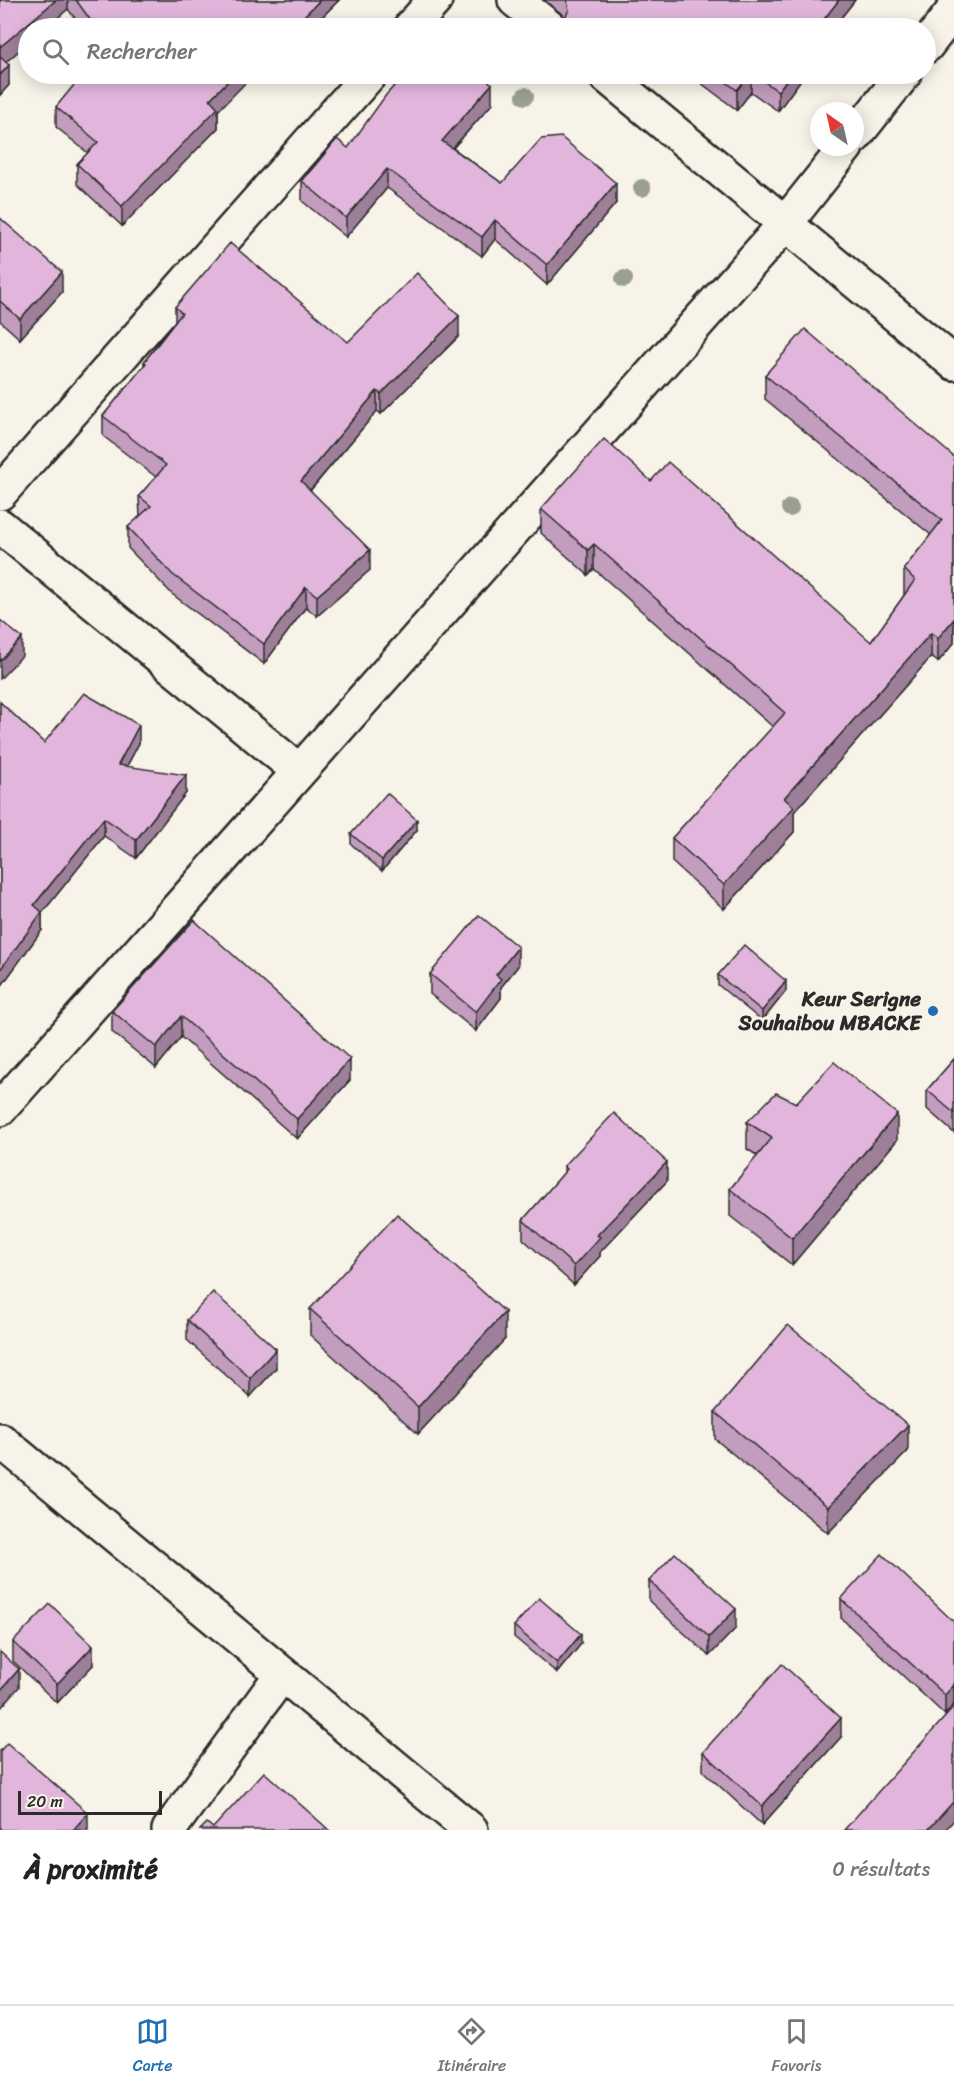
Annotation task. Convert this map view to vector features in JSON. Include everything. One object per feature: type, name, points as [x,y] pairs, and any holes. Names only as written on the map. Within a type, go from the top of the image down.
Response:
[{"type":"street","points":[[419,18],[435,0]]},
{"type":"street","points":[[515,0],[538,18]]},
{"type":"street","points":[[936,33],[954,10]]},
{"type":"street","points":[[0,493],[361,84]]},
{"type":"street","points":[[616,84],[954,363]]},
{"type":"street","points":[[864,125],[896,84]]},
{"type":"street","points":[[0,1109],[785,224],[839,156]]},
{"type":"street","points":[[0,526],[299,771]]},
{"type":"street","points":[[0,1440],[471,1830]]},
{"type":"street","points":[[169,1830],[282,1674]]},
{"type":"building","points":[[0,0],[56,0],[35,18],[18,18],[18,32],[0,47]]},
{"type":"building","points":[[76,0],[320,0],[302,18],[89,18]]},
{"type":"building","points":[[567,0],[839,0],[825,18],[565,18],[569,10]]},
{"type":"building","points":[[0,57],[9,65],[0,75]]},
{"type":"building","points":[[75,84],[225,84],[210,99],[218,108],[122,206],[77,164],[98,142],[56,107]]},
{"type":"building","points":[[396,84],[492,84],[442,141],[502,183],[541,139],[561,137],[616,183],[547,265],[495,220],[482,237],[387,169],[346,218],[302,181],[337,139],[348,148]]},
{"type":"building","points":[[729,84],[742,84],[737,90]]},
{"type":"building","points":[[768,84],[783,84],[778,91]]},
{"type":"building","points":[[0,218],[62,272],[20,319],[0,301]]},
{"type":"building","points":[[230,243],[348,342],[417,273],[459,316],[381,394],[377,391],[301,481],[370,550],[317,596],[306,587],[264,644],[172,574],[128,527],[151,506],[139,496],[166,465],[103,416],[146,363],[144,362],[182,313],[175,307]]},
{"type":"building","points":[[805,329],[954,457],[954,619],[938,638],[931,633],[784,798],[794,807],[724,885],[672,838],[785,713],[594,544],[588,550],[541,509],[604,439],[651,481],[668,462],[871,642],[915,580],[904,569],[942,520],[765,375]]},
{"type":"building","points":[[0,620],[22,638],[0,661]]},
{"type":"building","points":[[84,693],[139,725],[118,765],[186,775],[136,840],[104,818],[34,905],[42,912],[0,970],[0,702],[44,743]]},
{"type":"building","points":[[387,793],[417,820],[382,860],[351,834]]},
{"type":"building","points":[[479,915],[518,947],[496,975],[501,979],[476,1012],[430,974]]},
{"type":"building","points":[[194,920],[350,1059],[297,1119],[181,1016],[156,1047],[112,1011]]},
{"type":"building","points":[[744,945],[786,981],[762,1011],[718,975]]},
{"type":"building","points":[[954,1059],[954,1113],[927,1090]]},
{"type":"building","points":[[834,1062],[897,1114],[792,1238],[730,1189],[772,1138],[747,1122],[776,1093],[796,1103]]},
{"type":"building","points":[[614,1113],[667,1162],[597,1235],[600,1237],[574,1266],[523,1220],[567,1169],[564,1166]]},
{"type":"building","points":[[397,1214],[505,1312],[418,1407],[310,1309]]},
{"type":"building","points":[[213,1292],[276,1349],[250,1378],[187,1320]]},
{"type":"building","points":[[788,1325],[908,1425],[828,1507],[715,1412]]},
{"type":"building","points":[[675,1553],[736,1609],[709,1637],[649,1581]]},
{"type":"building","points":[[882,1554],[954,1622],[954,1685],[945,1695],[841,1599]]},
{"type":"building","points":[[539,1598],[581,1634],[557,1663],[514,1626]]},
{"type":"building","points":[[50,1604],[93,1646],[57,1684],[13,1642]]},
{"type":"building","points":[[0,1652],[19,1669],[0,1691]]},
{"type":"building","points":[[782,1664],[841,1718],[762,1806],[703,1752]]},
{"type":"building","points":[[954,1707],[954,1801],[928,1830],[844,1830]]},
{"type":"building","points":[[7,1743],[88,1813],[73,1830],[0,1830],[0,1751]]},
{"type":"building","points":[[264,1772],[329,1830],[200,1830],[207,1823],[213,1828]]},
{"type":"place","name":"Keur Serigne Souhaibou MBACKE","points":[[933,1011]]}]
